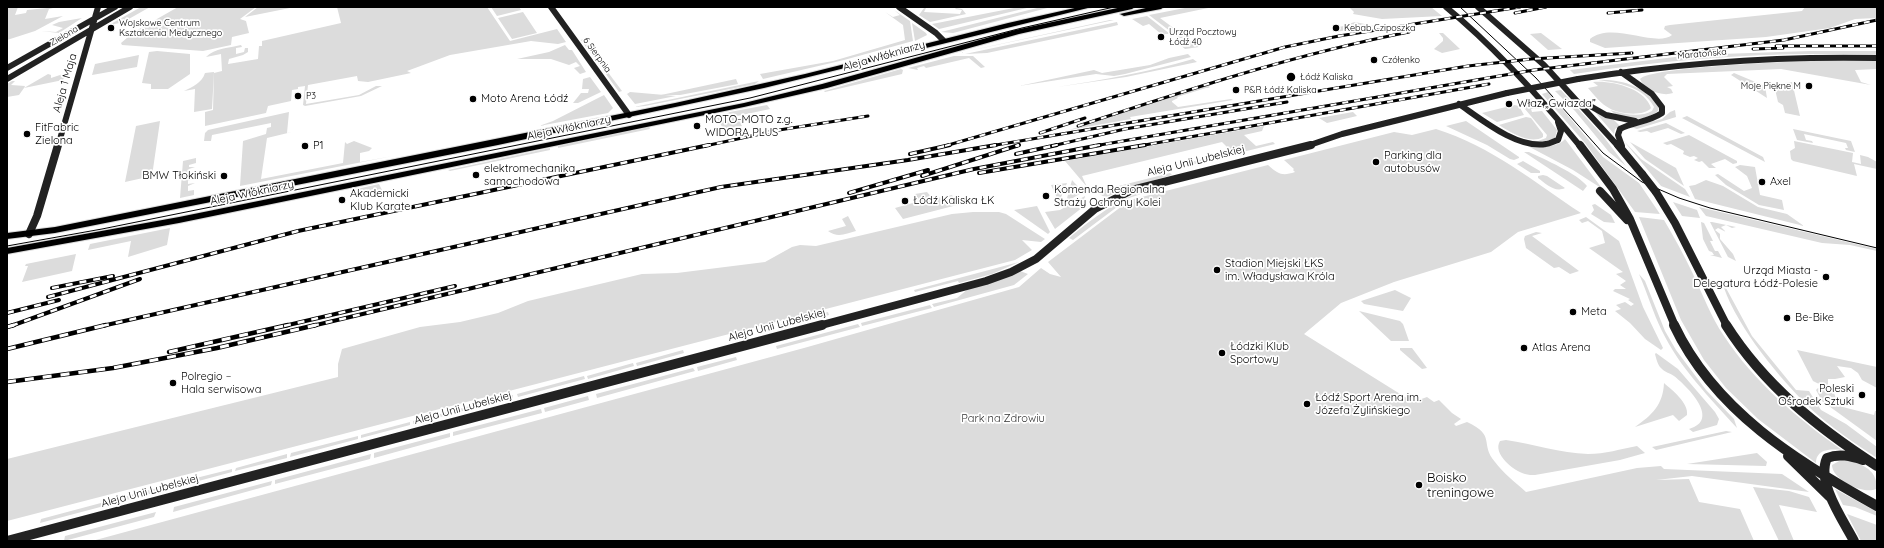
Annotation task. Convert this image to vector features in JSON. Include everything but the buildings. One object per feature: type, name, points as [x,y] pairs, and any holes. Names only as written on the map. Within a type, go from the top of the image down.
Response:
[{"type":"main road","points":[[943,40],[1008,20],[1066,7]]},
{"type":"main road","name":"Aleja Włókniarzy","points":[[7,236],[29,234],[629,115],[812,75],[943,40],[1089,7]]},
{"type":"main road","name":"Aleja Włókniarzy","points":[[7,252],[179,220],[744,105],[824,86],[1018,32],[1132,7]]},
{"type":"main road","points":[[952,50],[1161,7]]},
{"type":"street","name":"Aleja 1 Maja","points":[[29,234],[37,216],[98,7]]},
{"type":"street","name":"Zielona","points":[[7,68],[115,7]]},
{"type":"street","name":"Zielona","points":[[7,79],[130,7]]},
{"type":"street","name":"6 Sierpnia","points":[[551,7],[629,115]]},
{"type":"street","points":[[899,7],[936,33],[943,40]]},
{"type":"street","points":[[1446,7],[1508,65],[1577,141],[1610,186],[1623,205],[1633,226],[1670,316],[1688,351],[1704,373],[1728,400],[1778,444],[1824,475],[1877,506]]},
{"type":"street","points":[[1478,7],[1523,46],[1572,93],[1656,192],[1683,235],[1724,321],[1746,353],[1774,384],[1804,412],[1875,466]]},
{"type":"street","points":[[62,48],[74,45],[87,46]]},
{"type":"street","name":"Maratońska","points":[[1531,87],[1621,72],[1744,60],[1817,57],[1877,58]]},
{"type":"street","points":[[1621,72],[1655,97],[1664,106],[1664,112],[1658,116],[1626,126],[1619,131],[1618,135],[1624,153]]},
{"type":"street","name":"Aleja Unii Lubelskiej","points":[[7,541],[986,281],[1011,272],[1036,259],[1095,209],[1125,193],[1146,186],[1310,145],[1342,134],[1531,87]]},
{"type":"street","points":[[1572,93],[1594,109],[1606,115],[1621,120],[1640,121]]},
{"type":"street","points":[[1459,104],[1501,132],[1524,142],[1538,144],[1550,143],[1558,140],[1561,136],[1560,126],[1556,118]]},
{"type":"street","points":[[1600,191],[1633,226]]},
{"type":"street","points":[[1778,444],[1783,452],[1834,502]]},
{"type":"street","points":[[1854,541],[1834,502],[1824,475],[1825,460],[1834,456],[1848,456],[1875,466]]},
{"type":"green space","points":[[18,7],[15,15],[26,13],[27,10],[57,7],[49,9],[45,19],[63,16],[35,31],[7,40],[7,8]]},
{"type":"green space","points":[[141,7],[150,7],[127,20],[130,21],[109,25]]},
{"type":"green space","points":[[178,7],[256,7],[240,19],[246,21],[249,33],[232,37],[231,45],[203,51],[122,45],[121,43],[134,32]]},
{"type":"green space","points":[[258,7],[295,7],[245,17]]},
{"type":"green space","points":[[337,7],[487,7],[510,41],[557,29],[566,42],[558,44],[531,41],[450,55],[407,71],[411,73],[368,82],[358,81],[357,76],[308,85],[306,104],[359,95],[376,86],[382,86],[361,96],[305,106],[303,105],[305,86],[298,87],[298,89],[292,90],[291,101],[268,106],[266,113],[205,126],[205,112],[213,110],[214,73],[222,71],[221,54],[206,57],[218,50],[241,45],[242,47],[236,48],[236,54],[244,52],[245,48],[248,48],[248,52],[229,59],[228,64],[258,59],[259,46],[262,46],[262,41],[341,23]]},
{"type":"green space","points":[[491,7],[519,7],[521,10],[497,16]]},
{"type":"green space","points":[[927,7],[931,8],[926,8],[924,12],[960,14],[962,10],[955,9],[956,8],[962,9],[966,14],[930,22],[919,15],[924,8]]},
{"type":"green space","points":[[1019,7],[1031,7],[939,29],[932,24]]},
{"type":"green space","points":[[1041,7],[1051,7],[953,33],[941,32]]},
{"type":"green space","points":[[1190,7],[1213,7],[1160,18],[1199,47],[1185,49],[1179,44],[1184,43],[1181,40],[1184,38],[1179,38],[1149,15]]},
{"type":"green space","points":[[1349,7],[1431,7],[1442,16],[1382,19],[1353,14],[1354,12]]},
{"type":"green space","points":[[1805,7],[1877,7],[1877,18],[1855,19],[1830,28],[1766,37],[1605,48],[1590,42],[1590,39],[1599,34],[1610,33],[1621,33],[1656,39],[1665,38],[1672,35],[1664,29],[1665,26],[1802,11]]},
{"type":"green space","points":[[894,10],[910,21],[913,41],[844,60],[763,79],[760,74],[833,61],[905,40],[903,25],[885,12],[893,17],[900,15]]},
{"type":"green space","points":[[523,12],[537,33],[512,39],[498,18]]},
{"type":"green space","points":[[1147,16],[1170,34],[1161,34],[1149,24],[1143,26],[1132,19]]},
{"type":"green space","points":[[82,18],[59,33],[41,31],[56,32],[63,28],[52,25],[59,22]]},
{"type":"green space","points":[[1110,20],[1114,20],[959,53]]},
{"type":"green space","points":[[1117,22],[1118,25],[1110,27],[987,53],[965,54]]},
{"type":"green space","points":[[1355,22],[1374,26],[1335,32],[1332,30],[1341,29],[1338,27],[1350,25],[1348,24]]},
{"type":"green space","points":[[912,23],[926,33],[927,35],[915,41]]},
{"type":"green space","points":[[1439,33],[1443,33],[1460,49],[1442,53],[1434,49],[1443,41],[1443,38]]},
{"type":"green space","points":[[1541,33],[1562,49],[1548,50],[1530,34]]},
{"type":"green space","points":[[583,39],[622,91],[619,92],[581,40]]},
{"type":"green space","points":[[565,45],[569,50],[572,50],[586,72],[580,74],[574,68],[580,66],[576,62],[569,65],[551,59],[517,59],[549,52]]},
{"type":"green space","points":[[157,51],[190,54],[190,74],[168,89],[151,89],[151,84],[142,83],[149,52]]},
{"type":"green space","points":[[1810,51],[1877,51],[1877,55],[1763,55],[1687,60],[1612,68],[1574,74],[1570,70],[1691,55]]},
{"type":"green space","points":[[1188,54],[1191,57],[1125,74],[1114,76],[1096,74],[1019,86],[1094,70],[1102,73],[1150,65],[1169,58]]},
{"type":"green space","points":[[139,55],[137,67],[92,75],[95,64]]},
{"type":"green space","points":[[954,56],[973,56],[985,67],[981,68],[969,58],[926,68],[924,66],[917,68],[918,70],[908,68]]},
{"type":"green space","points":[[1193,59],[1197,62],[1126,77],[1057,87],[1091,82],[1159,68]]},
{"type":"green space","points":[[1808,61],[1877,61],[1877,69],[1855,70],[1861,82],[1871,85],[1781,69],[1667,74],[1664,77],[1673,86],[1667,87],[1671,89],[1673,93],[1669,94],[1654,92],[1642,83],[1640,79],[1649,75],[1692,68]]},
{"type":"green space","points":[[901,69],[903,70],[902,74],[824,91]]},
{"type":"green space","points":[[214,72],[212,109],[194,112],[195,89],[184,91],[199,82],[205,73]]},
{"type":"green space","points":[[66,73],[63,80],[24,88],[48,74],[51,75],[51,78]]},
{"type":"green space","points":[[1734,73],[1765,86],[1767,98],[1731,75]]},
{"type":"green space","points":[[590,77],[601,92],[578,103],[573,103],[581,93],[588,93],[589,89],[582,89],[583,79]]},
{"type":"green space","points":[[736,79],[738,84],[680,95],[661,95]]},
{"type":"green space","points":[[1598,80],[1616,81],[1632,85],[1640,89],[1659,107],[1658,111],[1647,117],[1634,119],[1615,114],[1610,110],[1637,115],[1652,111],[1654,107],[1643,94],[1637,90],[1622,84]]},
{"type":"green space","points":[[15,81],[11,85],[25,86],[19,95],[7,97],[7,84]]},
{"type":"green space","points":[[759,81],[755,84],[634,107]]},
{"type":"green space","points":[[1593,82],[1609,82],[1635,90],[1648,101],[1651,108],[1648,111],[1637,114],[1613,110],[1600,102],[1588,88],[1598,86]]},
{"type":"green space","points":[[1792,82],[1800,116],[1785,113],[1783,105],[1778,102],[1774,85]]},
{"type":"green space","points":[[1215,83],[1208,87],[1210,88],[1177,97],[1178,98],[1172,102],[1178,107],[1231,99],[1233,100],[1130,117],[1131,119],[1069,130]]},
{"type":"green space","points":[[1561,90],[1603,136],[1626,166],[1609,152],[1575,111],[1555,91]]},
{"type":"green space","points":[[630,92],[676,96],[635,104],[627,94]]},
{"type":"green space","points":[[1548,92],[1603,157],[1639,183],[1660,214],[1635,212],[1585,143],[1542,94]]},
{"type":"green space","points":[[604,95],[613,108],[608,113],[539,126],[553,121]]},
{"type":"green space","points":[[1531,99],[1540,109],[1531,109],[1532,112],[1542,111],[1557,130],[1555,138],[1539,142],[1523,140],[1538,141],[1546,138],[1547,135],[1519,102]]},
{"type":"green space","points":[[767,105],[770,109],[737,116],[742,126],[724,130],[717,118],[730,112]]},
{"type":"green space","points":[[1514,105],[1519,106],[1524,115],[1497,122],[1482,113]]},
{"type":"green space","points":[[1675,110],[1676,117],[1637,129],[1631,127],[1662,119],[1670,112]]},
{"type":"green space","points":[[289,112],[287,133],[292,132],[267,138],[261,179],[343,163],[345,142],[347,144],[354,141],[372,148],[369,151],[360,153],[360,162],[393,156],[240,186],[243,141],[266,134],[267,128],[271,127],[271,123],[212,135],[211,141],[204,141],[205,133],[208,130]]},
{"type":"green space","points":[[1353,112],[1357,116],[1327,123],[1319,118]]},
{"type":"green space","points":[[1595,112],[1614,120],[1620,126],[1615,129],[1614,134]]},
{"type":"green space","points":[[1687,116],[1763,157],[1765,162],[1682,118]]},
{"type":"green space","points":[[1526,117],[1531,118],[1543,134],[1543,137],[1538,139],[1526,139],[1499,125]]},
{"type":"green space","points":[[160,121],[152,176],[125,182],[136,126]]},
{"type":"green space","points":[[1466,121],[1519,158],[1514,160],[1510,159],[1487,145],[1446,126]]},
{"type":"green space","points":[[1666,123],[1685,133],[1681,134],[1668,128],[1651,133],[1647,131],[1637,131]]},
{"type":"green space","points":[[1264,126],[1262,131],[1244,135],[1256,146],[1273,142],[1275,144],[1190,165],[1187,163],[1232,152],[1222,142],[1082,176],[1087,187],[1065,161]]},
{"type":"green space","points":[[649,127],[650,129],[558,148],[558,146]]},
{"type":"green space","name":"Park na Zdrowiu","points":[[1436,129],[1456,136],[1494,155],[1581,213],[1518,232],[1491,252],[1394,282],[1341,303],[1304,334],[1413,402],[1427,397],[1434,402],[1439,400],[1452,413],[1461,419],[1454,424],[1456,426],[1467,422],[1482,431],[1485,436],[1490,455],[1495,462],[1526,492],[1637,468],[1661,466],[1664,469],[1782,474],[1809,492],[1692,476],[1656,480],[1689,479],[1699,502],[1740,509],[1754,541],[92,541],[804,348],[1019,287],[1041,268],[1050,274],[1061,277],[1048,262],[1130,200],[1268,165],[1281,174],[1291,173],[1295,172],[1293,170],[1294,169],[1284,160],[1394,132],[1412,135]]},
{"type":"green space","points":[[1793,129],[1851,141],[1855,152],[1846,150],[1845,148],[1848,148],[1846,143],[1804,134],[1806,140],[1812,141],[1813,143],[1797,140]]},
{"type":"green space","points":[[1689,135],[1737,161],[1737,163],[1733,164],[1725,159],[1711,164],[1716,168],[1709,168],[1702,161],[1699,162],[1694,160],[1698,158],[1683,154],[1684,151],[1671,144],[1667,145],[1663,143]]},
{"type":"green space","points":[[1565,139],[1601,188],[1573,170],[1524,144],[1551,146],[1556,145]]},
{"type":"green space","points":[[1623,140],[1641,159],[1685,189],[1690,197],[1661,186]]},
{"type":"green space","points":[[1794,141],[1853,153],[1852,162],[1861,164],[1860,155],[1868,157],[1877,162],[1877,169],[1854,164],[1857,176],[1793,161],[1791,159],[1790,151],[1795,148]]},
{"type":"green space","points":[[1630,142],[1676,168],[1684,186],[1645,159]]},
{"type":"green space","points":[[550,148],[550,150],[450,171],[448,170]]},
{"type":"green space","points":[[1524,152],[1529,152],[1560,167],[1583,181],[1587,186],[1583,191]]},
{"type":"green space","points":[[196,158],[196,163],[189,165],[189,167],[195,167],[189,169],[188,173],[195,173],[188,176],[189,179],[195,178],[188,181],[188,184],[195,183],[188,186],[188,191],[194,190],[194,195],[180,198],[183,161]]},
{"type":"green space","points":[[1523,161],[1540,171],[1540,173],[1531,173],[1517,164]]},
{"type":"green space","points":[[1740,165],[1755,167],[1760,195],[1782,200],[1784,210],[1759,205],[1726,185],[1715,175],[1718,174],[1744,191],[1752,188],[1747,176],[1735,167]]},
{"type":"green space","points":[[1170,173],[1172,175],[1121,190],[1109,196],[1105,197],[1095,192]]},
{"type":"green space","points":[[1543,175],[1565,188],[1554,189],[1547,185],[1538,178],[1538,176]]},
{"type":"green space","points":[[1072,180],[1083,192],[1066,202]]},
{"type":"green space","points":[[1706,180],[1723,186],[1758,207],[1787,214],[1804,226],[1695,199],[1689,186]]},
{"type":"green space","points":[[1067,183],[1059,202],[1051,185]]},
{"type":"green space","points":[[379,184],[382,190],[359,195],[357,189]]},
{"type":"green space","points":[[1148,189],[1150,191],[1129,198],[1073,240],[1069,238],[1106,210],[1126,198]]},
{"type":"green space","points":[[927,192],[933,199],[952,195],[955,200],[961,204],[903,219],[895,208],[920,201],[915,194]]},
{"type":"green space","points":[[1085,196],[1083,207],[1055,229],[1045,212],[1060,210]]},
{"type":"green space","points":[[1673,202],[1697,210],[1700,218],[1682,216]]},
{"type":"green space","points":[[1595,204],[1611,215],[1615,223],[1604,222],[1591,214],[1594,210],[1592,205]]},
{"type":"green space","points":[[1037,206],[1050,232],[1048,234],[1014,210]]},
{"type":"green space","points":[[1699,207],[1877,249],[1877,251],[1850,245],[1822,243],[1706,216]]},
{"type":"green space","points":[[999,212],[1006,214],[1045,239],[1041,242],[1022,240],[1032,250],[1015,260],[7,521],[7,459],[338,377],[338,364],[342,349],[420,327],[460,322],[498,313],[528,301],[642,274],[677,273],[765,262],[792,247],[800,245],[816,246],[952,214]]},
{"type":"green space","points":[[848,216],[856,231],[838,235],[828,231],[846,226],[842,219]]},
{"type":"green space","points":[[1586,217],[1619,241],[1643,307],[1663,348],[1661,350],[1645,339],[1630,323],[1615,311],[1621,309],[1616,305],[1625,302],[1631,306],[1634,304],[1628,300],[1630,299],[1613,291],[1615,289],[1626,289],[1620,285],[1626,281],[1616,274],[1623,272],[1589,248],[1605,243],[1602,231],[1588,221],[1582,223],[1579,220]]},
{"type":"green space","points":[[1639,217],[1664,220],[1686,260],[1719,329],[1749,369],[1778,399],[1809,426],[1842,450],[1829,450],[1821,452],[1816,463],[1758,419],[1726,388],[1704,360],[1681,320]]},
{"type":"green space","points":[[1701,222],[1704,223],[1713,241],[1710,241],[1715,251],[1718,251],[1722,258],[1710,255],[1714,255],[1709,251],[1703,239]]},
{"type":"green space","points":[[1710,222],[1712,222],[1736,227],[1732,228],[1726,225],[1721,227],[1726,232],[1718,228],[1715,230],[1720,234],[1720,239],[1733,254],[1736,261],[1728,257]]},
{"type":"green space","points":[[170,228],[167,245],[128,257],[131,241],[88,250],[90,244]]},
{"type":"green space","points":[[1536,232],[1542,233],[1532,236],[1579,271],[1570,274],[1559,267],[1554,268],[1526,248],[1524,239],[1525,236]]},
{"type":"green space","points":[[76,254],[72,271],[22,282],[28,266],[25,266],[26,264]]},
{"type":"green space","points":[[1019,262],[992,274],[959,283],[958,281],[915,292],[914,290]]},
{"type":"green space","points":[[1020,271],[1028,274],[1014,285],[934,307],[932,304],[957,298],[968,289]]},
{"type":"green space","points":[[1639,274],[1645,281],[1665,331],[1676,350],[1706,390],[1734,419],[1737,428],[1686,370],[1669,345]]},
{"type":"green space","points":[[1743,281],[1746,284],[1742,288],[1740,284],[1731,283],[1732,288],[1726,288],[1752,336],[1796,390],[1809,391],[1821,410],[1846,424],[1877,447],[1877,458],[1843,435],[1811,409],[1786,383],[1761,352],[1739,320],[1724,288],[1728,283]]},
{"type":"green space","points":[[1395,290],[1411,298],[1403,311],[1364,304],[1361,301]]},
{"type":"green space","points":[[930,305],[932,308],[862,326],[861,323]]},
{"type":"green space","points":[[1359,311],[1400,321],[1403,324],[1409,341],[1391,341]]},
{"type":"green space","points":[[828,312],[829,315],[780,328],[779,325]]},
{"type":"green space","points":[[858,324],[860,327],[777,349],[776,346]]},
{"type":"green space","points":[[1400,348],[1412,348],[1427,368],[1422,369],[1400,350]]},
{"type":"green space","points":[[683,350],[684,353],[637,366],[636,363]]},
{"type":"green space","points":[[1797,350],[1877,367],[1877,388],[1862,380],[1858,373],[1851,368],[1837,366],[1845,377],[1828,379],[1828,386],[1821,385],[1813,381]]},
{"type":"green space","points":[[1656,353],[1678,369],[1715,412],[1719,419],[1717,425],[1693,432],[1689,429],[1698,425],[1702,418],[1702,411],[1699,403],[1680,381],[1660,367],[1656,358]]},
{"type":"green space","points":[[736,357],[737,360],[698,371],[697,367]]},
{"type":"green space","points":[[633,363],[634,366],[588,379],[587,376]]},
{"type":"green space","points":[[693,368],[695,371],[597,398],[596,394]]},
{"type":"green space","points":[[584,376],[585,379],[518,397],[517,394]]},
{"type":"green space","points":[[1664,383],[1683,401],[1687,410],[1687,415],[1679,421],[1673,415],[1635,427],[1656,409],[1663,391]]},
{"type":"green space","points":[[1818,388],[1834,393],[1839,406],[1874,415],[1875,411],[1877,411],[1877,441],[1822,401],[1816,390]]},
{"type":"green space","points":[[513,395],[513,398],[466,410],[466,407]]},
{"type":"green space","points":[[588,396],[589,400],[545,412],[544,408]]},
{"type":"green space","points":[[463,408],[463,411],[413,424],[413,421]]},
{"type":"green space","points":[[541,409],[542,413],[453,436],[453,432]]},
{"type":"green space","points":[[410,422],[410,425],[361,438],[361,435]]},
{"type":"green space","points":[[1726,431],[1732,432],[1656,450],[1652,447]]},
{"type":"green space","points":[[450,433],[450,437],[374,458],[374,453]]},
{"type":"green space","points":[[358,436],[358,439],[290,457],[291,453]]},
{"type":"green space","points":[[1506,440],[1557,450],[1588,454],[1637,446],[1645,453],[1620,460],[1529,475],[1510,466],[1501,456],[1498,446],[1500,441]]},
{"type":"green space","points":[[1757,453],[1767,462],[1766,466],[1687,464]]},
{"type":"green space","points":[[287,454],[287,458],[235,471],[236,468]]},
{"type":"green space","points":[[371,454],[370,459],[275,484],[275,480]]},
{"type":"green space","points":[[1841,460],[1847,460],[1860,464],[1871,471],[1876,482],[1876,489],[1864,490],[1843,481],[1833,471],[1832,465]]},
{"type":"green space","points":[[232,469],[232,472],[180,486],[180,482]]},
{"type":"green space","points":[[272,481],[271,485],[173,512],[174,507]]},
{"type":"green space","points":[[172,484],[172,488],[40,523],[41,519]]},
{"type":"green space","points":[[1753,487],[1789,491],[1809,497],[1817,512],[1779,505],[1794,541],[1779,541]]},
{"type":"green space","points":[[1835,489],[1877,512],[1877,516],[1855,507],[1843,505]]},
{"type":"green space","points":[[156,512],[154,517],[64,541],[65,536]]},
{"type":"green space","points":[[1847,514],[1877,525],[1876,541],[1861,541]]},
{"type":"tram line","points":[[7,246],[102,229],[750,98],[1022,28],[1114,7]]},
{"type":"tram line","points":[[1460,7],[1536,78],[1603,153],[1642,182],[1679,198],[1710,208],[1877,248]]},
{"type":"railway","points":[[945,146],[1285,47],[1339,36],[1520,7]]},
{"type":"railway","points":[[1515,13],[1546,7]]},
{"type":"railway","points":[[1608,13],[1642,10]]},
{"type":"railway","points":[[1094,146],[1534,70],[1784,40],[1877,20]]},
{"type":"railway","points":[[1078,126],[1201,86],[1283,62],[1409,32]]},
{"type":"railway","points":[[1776,46],[1877,46]]},
{"type":"railway","points":[[1753,49],[1783,48]]},
{"type":"railway","points":[[990,146],[1468,66],[1531,59],[1632,53]]},
{"type":"railway","points":[[1139,146],[1489,84]]},
{"type":"railway","points":[[1052,146],[1125,129],[1287,102]]},
{"type":"railway","points":[[705,146],[779,130],[868,116]]},
{"type":"railway","points":[[1040,133],[1085,118]]},
{"type":"railway","points":[[48,297],[298,231],[709,145]]},
{"type":"railway","points":[[910,154],[950,145]]},
{"type":"railway","points":[[102,326],[721,187],[908,160],[996,145]]},
{"type":"railway","points":[[922,176],[1019,145],[1017,146]]},
{"type":"railway","points":[[1016,154],[1057,145]]},
{"type":"railway","points":[[312,326],[974,169],[1100,145]]},
{"type":"railway","points":[[979,173],[1145,145]]},
{"type":"railway","points":[[849,193],[928,170]]},
{"type":"railway","points":[[52,288],[113,276]]},
{"type":"railway","points":[[13,325],[140,279]]},
{"type":"railway","points":[[284,326],[455,286]]},
{"type":"railway","points":[[7,313],[59,300]]},
{"type":"railway","points":[[7,327],[13,325]]},
{"type":"railway","points":[[7,349],[106,325]]},
{"type":"railway","points":[[169,352],[288,325]]},
{"type":"railway","points":[[7,382],[113,368],[217,348],[316,325]]},
{"type":"place","name":"Wojskowe Centrum Kształcenia Medycznego","points":[[111,28]]},
{"type":"place","name":"Kebab Cziposzka","points":[[1336,28]]},
{"type":"place","name":"Urząd Pocztowy Łódź 40","points":[[1161,37]]},
{"type":"place","name":"Czółenko","points":[[1374,60]]},
{"type":"place","name":"Łódź Kaliska","points":[[1291,77]]},
{"type":"place","name":"Moje Piękne M","points":[[1809,86]]},
{"type":"place","name":"P&R Łódź Kaliska","points":[[1236,90]]},
{"type":"place","name":"P3","points":[[298,96]]},
{"type":"place","name":"Moto Arena Łódź","points":[[473,99]]},
{"type":"place","name":"Właz „Gwiazda”","points":[[1509,104]]},
{"type":"place","name":"MOTO-MOTO z.g. WIDORA PLUS","points":[[697,126]]},
{"type":"place","name":"FitFabric Zielona","points":[[27,134]]},
{"type":"place","name":"P1","points":[[305,146]]},
{"type":"place","name":"Parking dla autobusów","points":[[1376,162]]},
{"type":"place","name":"elektromechanika samochodowa","points":[[476,175]]},
{"type":"place","name":"BMW Tłokiński","points":[[224,176]]},
{"type":"place","name":"Axel","points":[[1762,182]]},
{"type":"place","name":"Komenda Regionalna Straży Ochrony Kolei","points":[[1046,196]]},
{"type":"place","name":"Akademicki Klub Karate","points":[[342,200]]},
{"type":"place","name":"Łódź Kaliska ŁK","points":[[905,201]]},
{"type":"place","name":"Stadion Miejski ŁKS im. Władysława Króla","points":[[1217,270]]},
{"type":"place","name":"Urząd Miasta - Delegatura Łódź-Polesie","points":[[1826,277]]},
{"type":"place","name":"Meta","points":[[1573,312]]},
{"type":"place","name":"Be-Bike","points":[[1787,318]]},
{"type":"place","name":"Atlas Arena","points":[[1524,348]]},
{"type":"place","name":"Łódzki Klub Sportowy","points":[[1222,353]]},
{"type":"place","name":"Polregio – Hala serwisowa","points":[[173,383]]},
{"type":"place","name":"Poleski Ośrodek Sztuki","points":[[1862,395]]},
{"type":"place","name":"Łódź Sport Arena im. Józefa Żylińskiego","points":[[1307,404]]},
{"type":"place","name":"Boisko treningowe","points":[[1419,485]]}]
